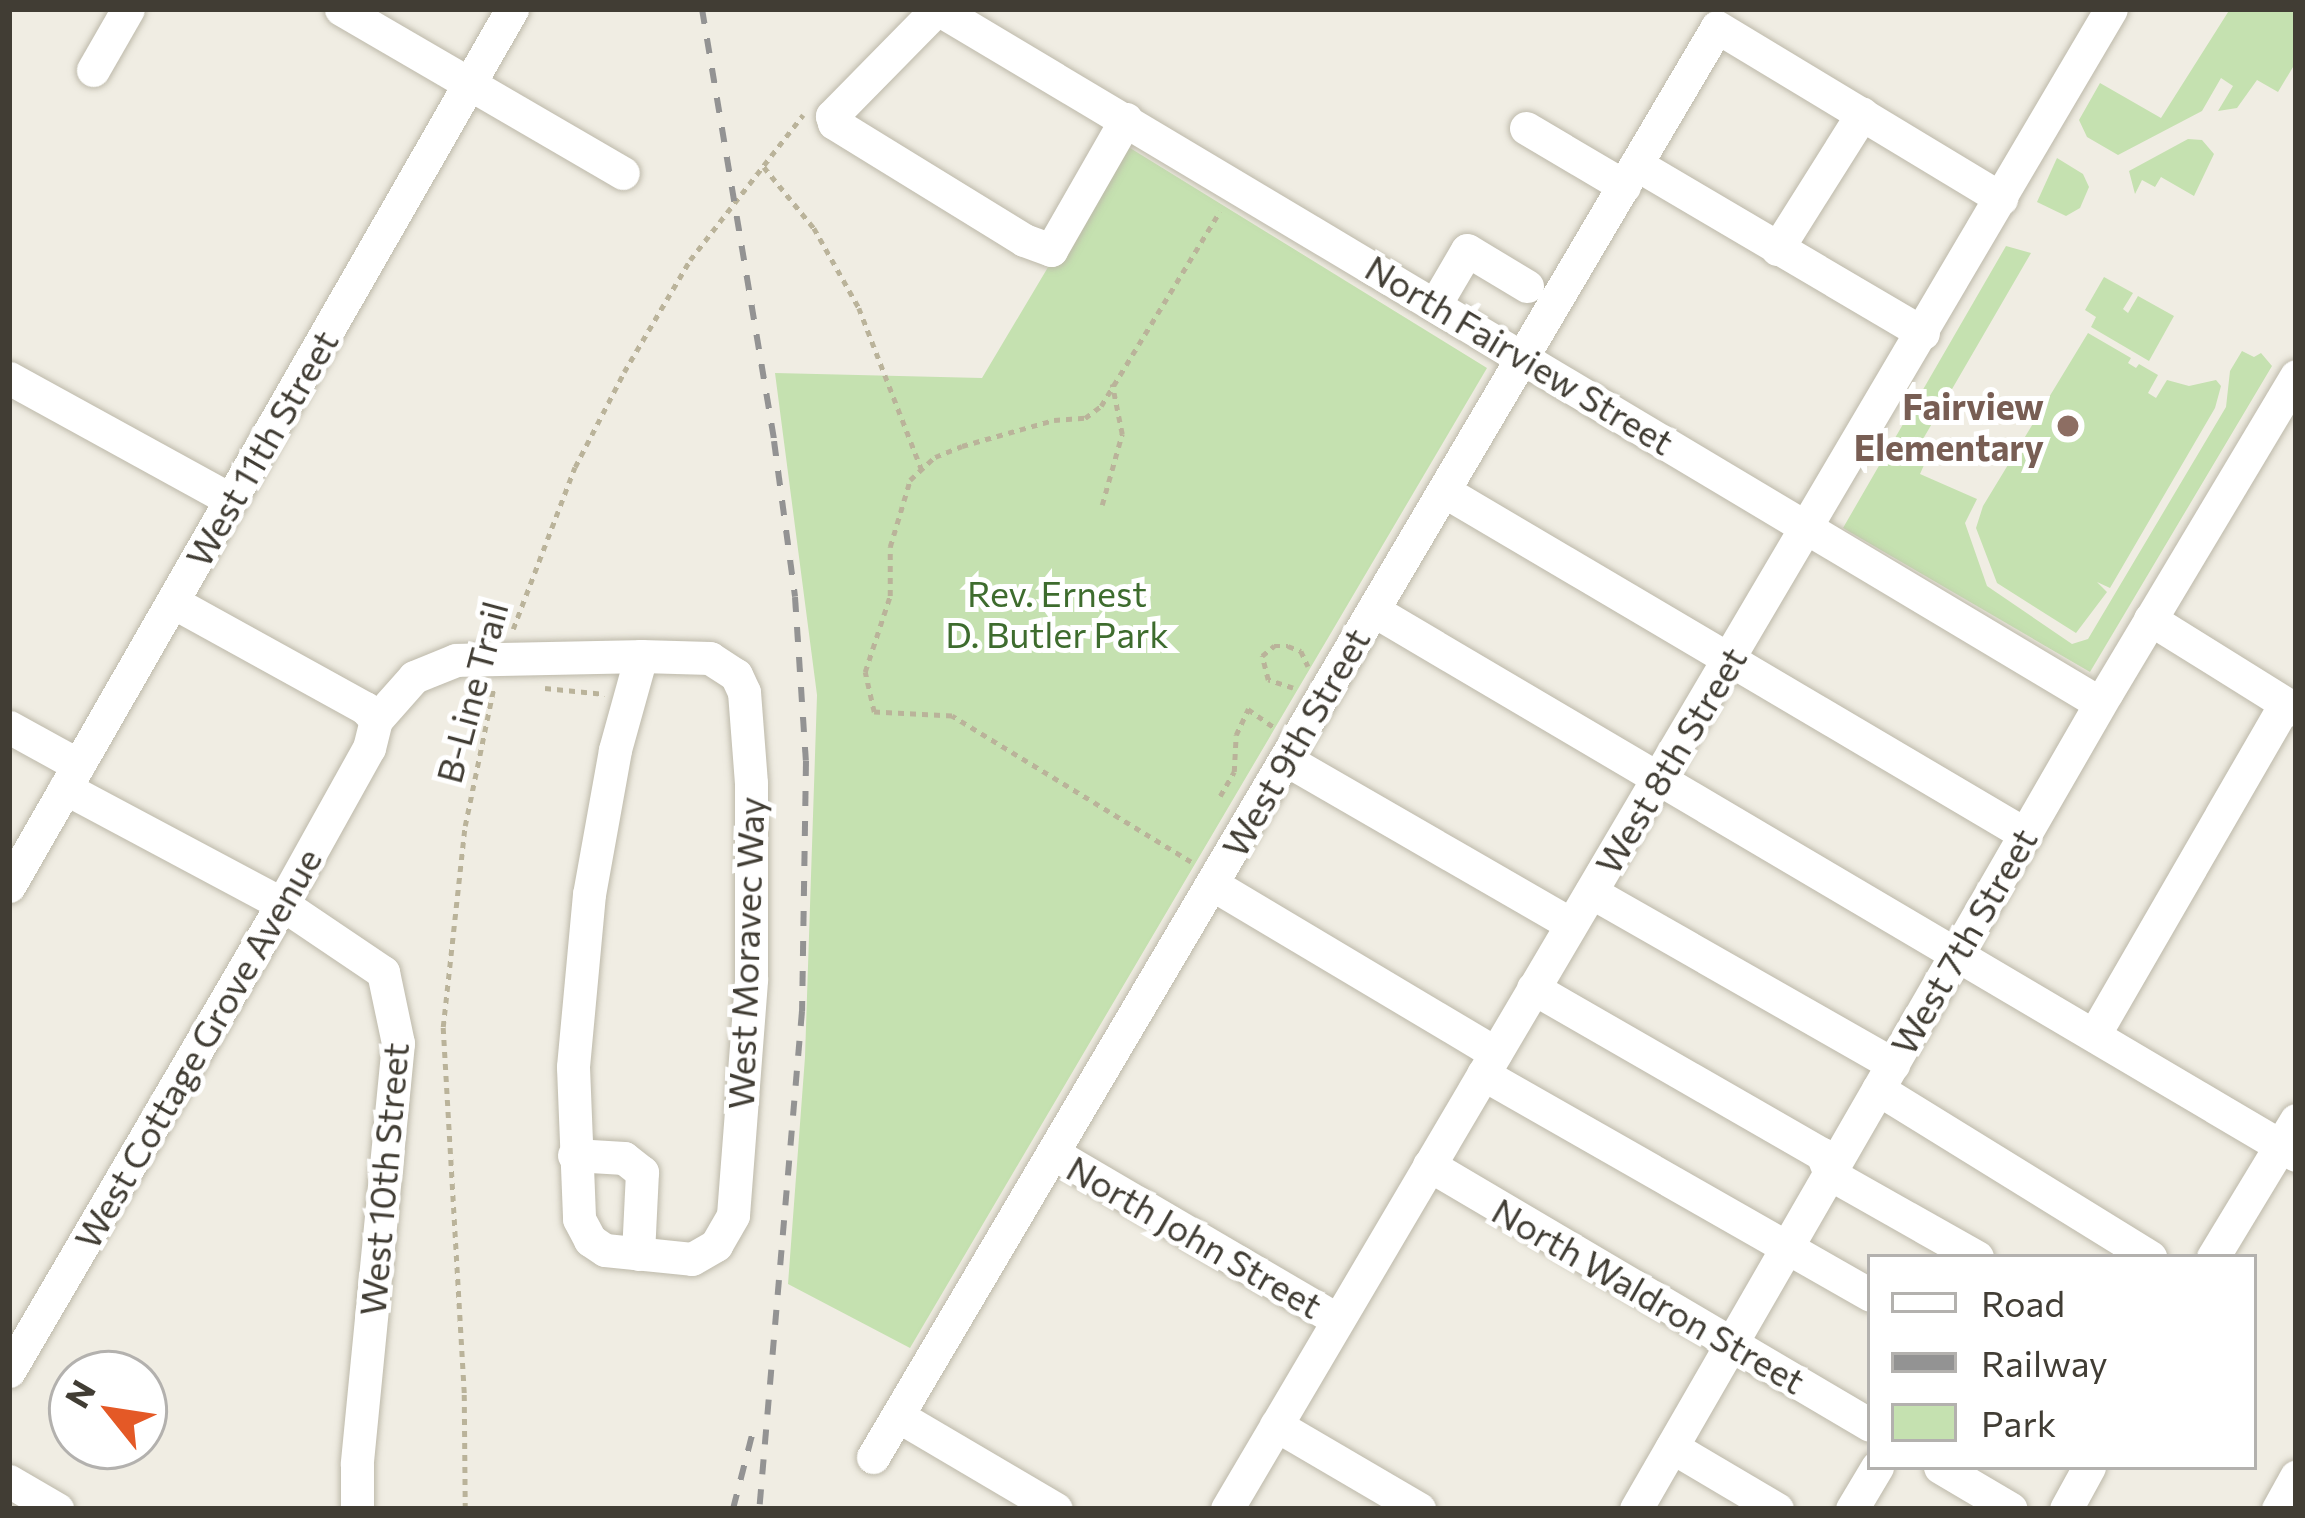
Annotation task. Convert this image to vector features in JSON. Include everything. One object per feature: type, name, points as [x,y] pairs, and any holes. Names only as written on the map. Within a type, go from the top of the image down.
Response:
[{"type":"street","points":[[93,70],[128,9]]},
{"type":"street","points":[[341,9],[623,173]]},
{"type":"street","name":"West 11th Street","points":[[9,886],[512,9]]},
{"type":"street","points":[[937,9],[832,116],[834,123],[1024,240],[1051,250],[1126,119]]},
{"type":"street","name":"North Fairview Street","points":[[937,9],[2100,703]]},
{"type":"street","name":"West 8th Street","points":[[1227,1509],[2110,9]]},
{"type":"street","name":"West 9th Street","points":[[873,1457],[1212,884],[1281,744],[1373,610],[1717,27],[1862,114]]},
{"type":"street","points":[[1778,249],[1862,114],[2001,198]]},
{"type":"street","points":[[1526,128],[1778,249],[1923,333]]},
{"type":"street","points":[[1436,303],[1467,250],[1527,286]]},
{"type":"street","name":"West 7th Street","points":[[1636,1509],[2100,703],[2296,376]]},
{"type":"street","points":[[9,378],[231,500]]},
{"type":"street","points":[[1444,491],[2025,834]]},
{"type":"street","points":[[173,602],[365,708],[376,720]]},
{"type":"street","points":[[1373,610],[1657,782],[2094,1035],[2291,1140],[2215,1254]]},
{"type":"street","points":[[2094,1035],[2291,707],[2150,619]]},
{"type":"street","name":"West Moravec Way","points":[[376,720],[428,669],[641,656],[710,658],[736,675],[744,692],[751,783],[752,979],[733,1215],[727,1232],[705,1254],[692,1258],[605,1250],[585,1234],[574,1155],[574,1067],[589,894],[615,750],[641,656]]},
{"type":"street","name":"West Cottage Grove Avenue","points":[[9,1371],[282,904],[369,748],[376,720]]},
{"type":"street","name":"West 10th Street","points":[[9,727],[72,777],[282,904],[383,972],[398,1043],[357,1464],[357,1509]]},
{"type":"street","points":[[1281,744],[1571,924]]},
{"type":"street","points":[[1212,884],[1489,1063],[1867,1293]]},
{"type":"street","points":[[1591,892],[1885,1077],[2146,1254]]},
{"type":"street","points":[[1533,988],[1822,1154],[1830,1174],[1972,1254]]},
{"type":"street","name":"North John Street","points":[[1053,1153],[1338,1320]]},
{"type":"street","points":[[574,1155],[624,1158],[642,1172],[638,1254]]},
{"type":"street","name":"North Waldron Street","points":[[1429,1165],[1867,1423]]},
{"type":"street","points":[[898,1416],[1056,1509]]},
{"type":"street","points":[[1276,1425],[1419,1509]]},
{"type":"street","points":[[1672,1448],[1777,1509]]},
{"type":"street","points":[[1852,1509],[1875,1470]]},
{"type":"street","points":[[1945,1470],[2011,1509]]},
{"type":"street","points":[[2066,1509],[2087,1470]]},
{"type":"street","points":[[2278,1509],[2296,1478]]},
{"type":"street","points":[[9,1481],[57,1509]]},
{"type":"path","name":"B-Line Trail","points":[[465,1509],[464,1393],[443,1028],[465,826],[499,668],[549,530],[623,372],[690,260],[806,112]]},
{"type":"path","points":[[764,167],[814,228],[859,308],[921,468]]},
{"type":"path","points":[[1212,884],[1195,864],[952,716],[874,712],[865,672],[890,596],[890,548],[901,504],[921,468],[962,446],[1054,420],[1085,418],[1101,406],[1235,184]]},
{"type":"path","points":[[1102,506],[1122,434],[1112,383]]},
{"type":"path","points":[[1304,681],[1294,688],[1276,685],[1262,672],[1262,656],[1280,645],[1295,648],[1306,658],[1309,672]]},
{"type":"path","points":[[479,682],[499,668]]},
{"type":"path","points":[[532,682],[601,694]]},
{"type":"path","points":[[1220,796],[1234,772],[1236,735],[1248,710],[1281,744]]},
{"type":"green space","points":[[2230,9],[2296,9],[2296,62],[2278,92],[2257,80],[2237,108],[2218,111],[2233,86],[2221,78],[2202,111],[2118,155],[2087,137],[2079,120],[2100,83],[2161,118]]},
{"type":"green space","points":[[2188,139],[2202,140],[2214,154],[2194,196],[2161,177],[2155,187],[2142,180],[2135,194],[2129,171]]},
{"type":"green space","name":"Rev. Ernest D. Butler Park","points":[[1122,143],[1487,368],[910,1348],[788,1284],[805,1057],[817,695],[775,373],[982,378]]},
{"type":"green space","points":[[2057,158],[2083,174],[2089,187],[2080,208],[2066,216],[2037,202]]},
{"type":"green space","points":[[2006,246],[2031,253],[1912,458],[1924,465],[1920,474],[1977,499],[1965,523],[1987,586],[2072,644],[2088,639],[2226,407],[2230,371],[2242,351],[2254,357],[2261,353],[2272,366],[2090,672],[1843,528]]},
{"type":"green space","points":[[2104,277],[2133,293],[2123,309],[2128,313],[2138,296],[2174,316],[2149,361],[2091,327],[2096,317],[2085,310]]},
{"type":"green space","points":[[2088,333],[2131,358],[2128,363],[2136,368],[2139,364],[2158,375],[2148,393],[2156,398],[2167,380],[2189,386],[2216,380],[2221,386],[2215,408],[2110,588],[2097,582],[2107,592],[2076,633],[1997,583],[1976,528],[1983,506]]},
{"type":"railway","points":[[702,9],[774,441],[795,597],[806,761],[802,1011],[759,1509]]},
{"type":"railway","points":[[733,1509],[752,1435]]},
{"type":"place","name":"Fairview Elementary","points":[[2068,426]]}]
